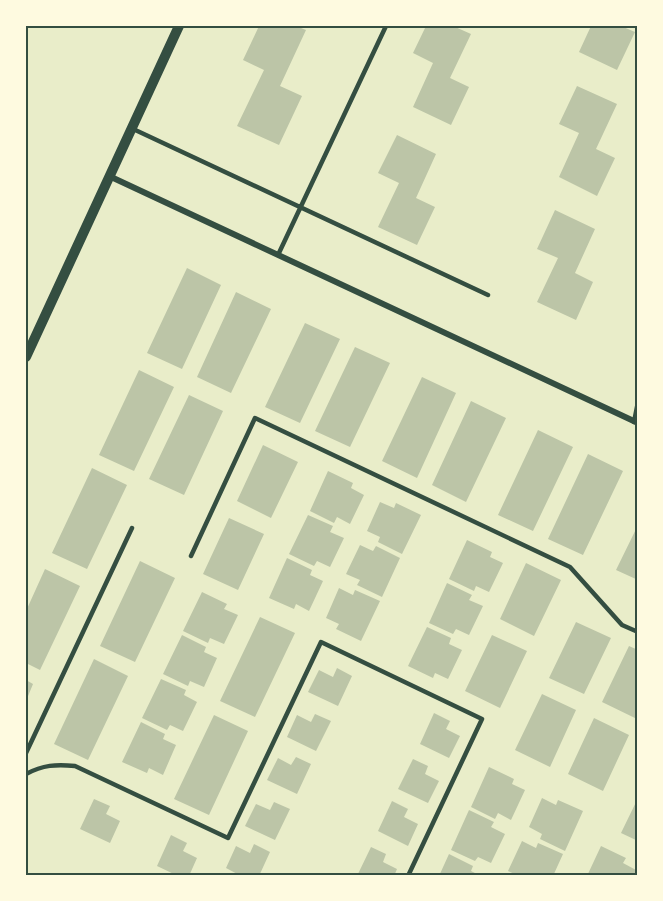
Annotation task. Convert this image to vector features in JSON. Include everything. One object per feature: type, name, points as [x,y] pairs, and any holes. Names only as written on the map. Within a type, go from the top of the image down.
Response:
[{"type":"street","points":[[26,357],[179,26]]},
{"type":"street","points":[[109,176],[636,422]]},
{"type":"lane","points":[[278,255],[386,26]]},
{"type":"lane","points":[[131,128],[488,295]]},
{"type":"lane","points":[[636,422],[638,402]]},
{"type":"lane","points":[[191,556],[255,418],[570,567],[622,625],[638,632]]},
{"type":"lane","points":[[26,753],[132,528]]},
{"type":"lane","points":[[26,774],[38,767],[57,764],[75,766],[228,838],[321,642],[482,719],[408,876]]},
{"type":"building","points":[[259,26],[296,26],[306,30],[280,86],[302,96],[279,145],[237,126],[264,70],[243,60]]},
{"type":"building","points":[[426,26],[453,26],[471,34],[450,78],[469,87],[451,125],[413,107],[433,63],[413,53]]},
{"type":"building","points":[[591,26],[621,26],[635,32],[617,70],[579,52]]},
{"type":"building","points":[[577,86],[617,104],[596,149],[615,158],[597,196],[559,177],[579,133],[559,124]]},
{"type":"building","points":[[397,135],[436,154],[416,198],[435,207],[417,245],[378,227],[399,183],[378,173]]},
{"type":"building","points":[[555,210],[595,229],[575,273],[593,282],[576,320],[537,302],[558,258],[537,249]]},
{"type":"building","points":[[187,268],[221,285],[182,369],[147,353]]},
{"type":"building","points":[[236,292],[271,309],[231,393],[197,377]]},
{"type":"building","points":[[305,323],[340,339],[300,423],[265,407]]},
{"type":"building","points":[[355,347],[390,363],[350,447],[315,431]]},
{"type":"building","points":[[139,370],[174,387],[134,471],[99,455]]},
{"type":"building","points":[[422,377],[456,393],[417,478],[382,461]]},
{"type":"building","points":[[189,395],[223,411],[184,495],[149,479]]},
{"type":"building","points":[[471,401],[506,418],[466,502],[432,485]]},
{"type":"building","points":[[538,430],[573,447],[533,531],[498,515]]},
{"type":"building","points":[[263,445],[298,462],[271,518],[237,501]]},
{"type":"building","points":[[588,454],[623,471],[583,555],[548,539]]},
{"type":"building","points":[[92,468],[127,485],[87,569],[52,553]]},
{"type":"building","points":[[328,471],[353,483],[351,488],[364,495],[350,524],[337,517],[334,523],[310,511]]},
{"type":"building","points":[[380,502],[394,508],[396,503],[421,515],[402,554],[378,542],[380,537],[367,531]]},
{"type":"building","points":[[308,515],[333,526],[330,532],[344,538],[330,567],[317,561],[314,566],[289,554]]},
{"type":"building","points":[[229,518],[264,534],[238,590],[203,574]]},
{"type":"building","points":[[638,525],[638,580],[616,570]]},
{"type":"building","points":[[467,540],[492,552],[490,557],[503,563],[489,592],[476,586],[474,591],[449,579]]},
{"type":"building","points":[[360,545],[373,551],[376,546],[400,558],[382,597],[357,585],[360,580],[346,574]]},
{"type":"building","points":[[287,558],[312,570],[310,575],[323,581],[309,611],[296,604],[294,609],[269,598]]},
{"type":"building","points":[[140,561],[175,578],[135,662],[100,646]]},
{"type":"building","points":[[526,563],[561,580],[534,636],[500,619]]},
{"type":"building","points":[[45,569],[80,586],[40,670],[26,663],[26,611]]},
{"type":"building","points":[[447,583],[472,595],[469,600],[483,606],[469,635],[456,629],[453,634],[429,623]]},
{"type":"building","points":[[339,588],[353,595],[355,590],[380,601],[361,641],[336,629],[339,624],[326,618]]},
{"type":"building","points":[[202,592],[227,604],[224,609],[238,615],[224,644],[210,638],[208,643],[183,631]]},
{"type":"building","points":[[260,617],[295,633],[255,717],[220,701]]},
{"type":"building","points":[[576,622],[611,638],[584,694],[549,678]]},
{"type":"building","points":[[427,627],[451,638],[449,644],[462,650],[448,679],[435,673],[433,678],[408,666]]},
{"type":"building","points":[[182,635],[206,647],[204,652],[217,658],[204,687],[190,681],[188,686],[163,674]]},
{"type":"building","points":[[492,635],[527,651],[500,708],[465,691]]},
{"type":"building","points":[[629,646],[638,650],[637,719],[602,702]]},
{"type":"building","points":[[94,659],[128,676],[88,760],[54,744]]},
{"type":"building","points":[[337,668],[352,676],[338,706],[308,692],[319,670],[333,677]]},
{"type":"building","points":[[161,679],[186,690],[184,695],[197,702],[183,731],[170,725],[167,730],[142,718]]},
{"type":"building","points":[[26,680],[33,684],[26,701]]},
{"type":"building","points":[[542,694],[576,710],[550,767],[515,750]]},
{"type":"building","points":[[434,713],[450,721],[446,729],[460,736],[449,758],[420,744]]},
{"type":"building","points":[[315,714],[331,721],[316,751],[287,737],[297,715],[311,722]]},
{"type":"building","points":[[214,715],[248,731],[209,815],[174,799]]},
{"type":"building","points":[[594,718],[629,735],[603,791],[568,774]]},
{"type":"building","points":[[141,722],[165,734],[163,739],[176,745],[163,775],[149,768],[147,773],[122,762]]},
{"type":"building","points":[[296,757],[311,764],[297,794],[267,780],[278,758],[291,765]]},
{"type":"building","points":[[413,759],[428,766],[425,774],[439,781],[428,803],[398,789]]},
{"type":"building","points":[[489,767],[514,779],[512,784],[525,790],[511,820],[498,813],[495,819],[471,807]]},
{"type":"building","points":[[542,798],[556,805],[558,800],[583,811],[565,851],[540,839],[542,834],[529,827]]},
{"type":"building","points":[[638,798],[638,841],[621,833]]},
{"type":"building","points":[[94,799],[110,806],[106,814],[120,821],[110,843],[80,829]]},
{"type":"building","points":[[392,801],[408,809],[404,817],[418,824],[408,846],[378,831]]},
{"type":"building","points":[[274,802],[290,809],[275,840],[245,826],[256,804],[270,810]]},
{"type":"building","points":[[469,810],[494,822],[491,827],[505,834],[491,863],[478,857],[475,861],[451,850]]},
{"type":"building","points":[[171,835],[187,843],[183,851],[197,858],[189,876],[178,876],[157,866]]},
{"type":"building","points":[[522,841],[536,848],[538,843],[563,854],[553,876],[519,876],[508,871]]},
{"type":"building","points":[[254,844],[270,852],[259,876],[241,876],[226,868],[236,846],[250,853]]},
{"type":"building","points":[[601,846],[626,858],[623,863],[636,870],[634,876],[587,876]]},
{"type":"building","points":[[371,847],[386,854],[383,862],[397,869],[394,876],[357,876]]},
{"type":"building","points":[[449,854],[473,866],[471,871],[481,876],[439,876]]}]
